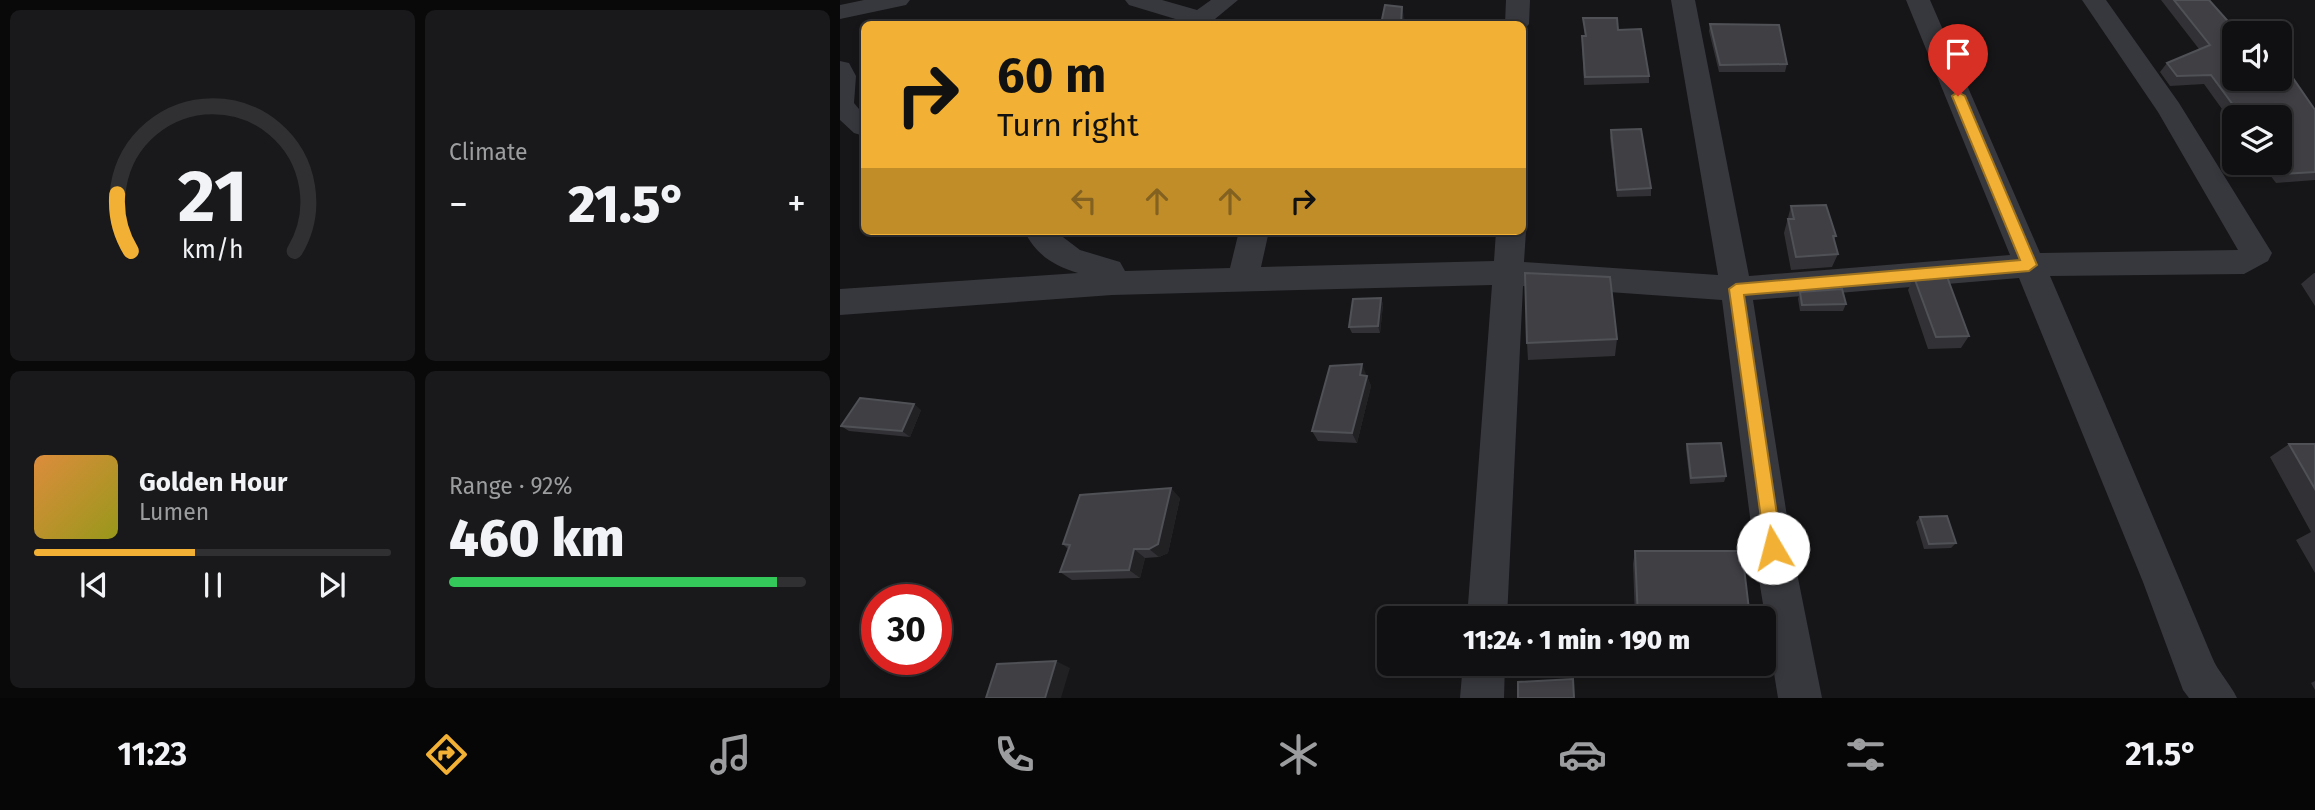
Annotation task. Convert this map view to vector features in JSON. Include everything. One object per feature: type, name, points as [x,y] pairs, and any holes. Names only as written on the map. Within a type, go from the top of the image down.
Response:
[{"type":"street","points":[[840,12],[898,0]]},
{"type":"street","points":[[1137,0],[1200,21]]},
{"type":"street","points":[[1204,21],[1226,0]]},
{"type":"street","points":[[1517,21],[1518,0]]},
{"type":"street","points":[[1683,0],[1736,289],[1773,548],[1800,698]]},
{"type":"street","points":[[1918,0],[2163,582],[2198,675],[2214,698]]},
{"type":"street","points":[[840,302],[1112,283],[1508,273],[1736,289],[2029,265],[2244,262],[2258,253],[2170,109],[2094,0]]},
{"type":"street","points":[[840,69],[843,76],[841,104],[861,125]]},
{"type":"street","points":[[1041,235],[1057,253],[1109,270],[1112,283]]},
{"type":"street","points":[[1243,280],[1253,235]]},
{"type":"street","points":[[1488,606],[1511,235]]},
{"type":"street","points":[[1482,698],[1484,676]]},
{"type":"building","points":[[2174,0],[2209,0],[2228,21],[2222,21],[2222,90],[2211,75],[2177,76],[2167,63],[2210,45]]},
{"type":"building","points":[[1385,5],[1402,7],[1401,21],[1382,21]]},
{"type":"building","points":[[1583,18],[1617,18],[1618,30],[1641,29],[1649,76],[1585,77],[1582,36],[1586,36]]},
{"type":"building","points":[[1710,24],[1779,25],[1787,64],[1720,65]]},
{"type":"building","points":[[2292,77],[2315,110],[2315,172],[2292,173],[2292,105],[2233,105],[2223,91],[2292,91]]},
{"type":"building","points":[[1641,129],[1651,188],[1617,190],[1611,130]]},
{"type":"building","points":[[1826,205],[1836,236],[1833,236],[1838,254],[1796,257],[1788,219],[1794,219],[1791,206]]},
{"type":"building","points":[[1525,273],[1610,277],[1617,339],[1527,343]]},
{"type":"building","points":[[1946,274],[1969,336],[1936,337],[1914,277]]},
{"type":"building","points":[[1842,289],[1846,304],[1802,305],[1800,292]]},
{"type":"building","points":[[1381,298],[1378,326],[1349,327],[1353,299]]},
{"type":"building","points":[[1362,364],[1360,375],[1367,376],[1352,433],[1312,431],[1330,366]]},
{"type":"building","points":[[860,398],[914,404],[902,431],[841,426]]},
{"type":"building","points":[[1721,443],[1726,476],[1691,478],[1687,444]]},
{"type":"building","points":[[2289,444],[2315,444],[2315,489]]},
{"type":"building","points":[[1171,488],[1158,544],[1149,549],[1134,549],[1129,570],[1060,572],[1070,545],[1063,544],[1080,495]]},
{"type":"building","points":[[1947,516],[1956,543],[1929,544],[1920,517]]},
{"type":"building","points":[[1635,551],[1742,551],[1749,606],[1637,606]]},
{"type":"building","points":[[1056,661],[1045,698],[986,698],[997,664]]},
{"type":"building","points":[[1573,679],[1574,698],[1518,698],[1518,682]]},
{"type":"route","points":[[1773,548],[1736,289],[2029,265],[1958,96]]}]
